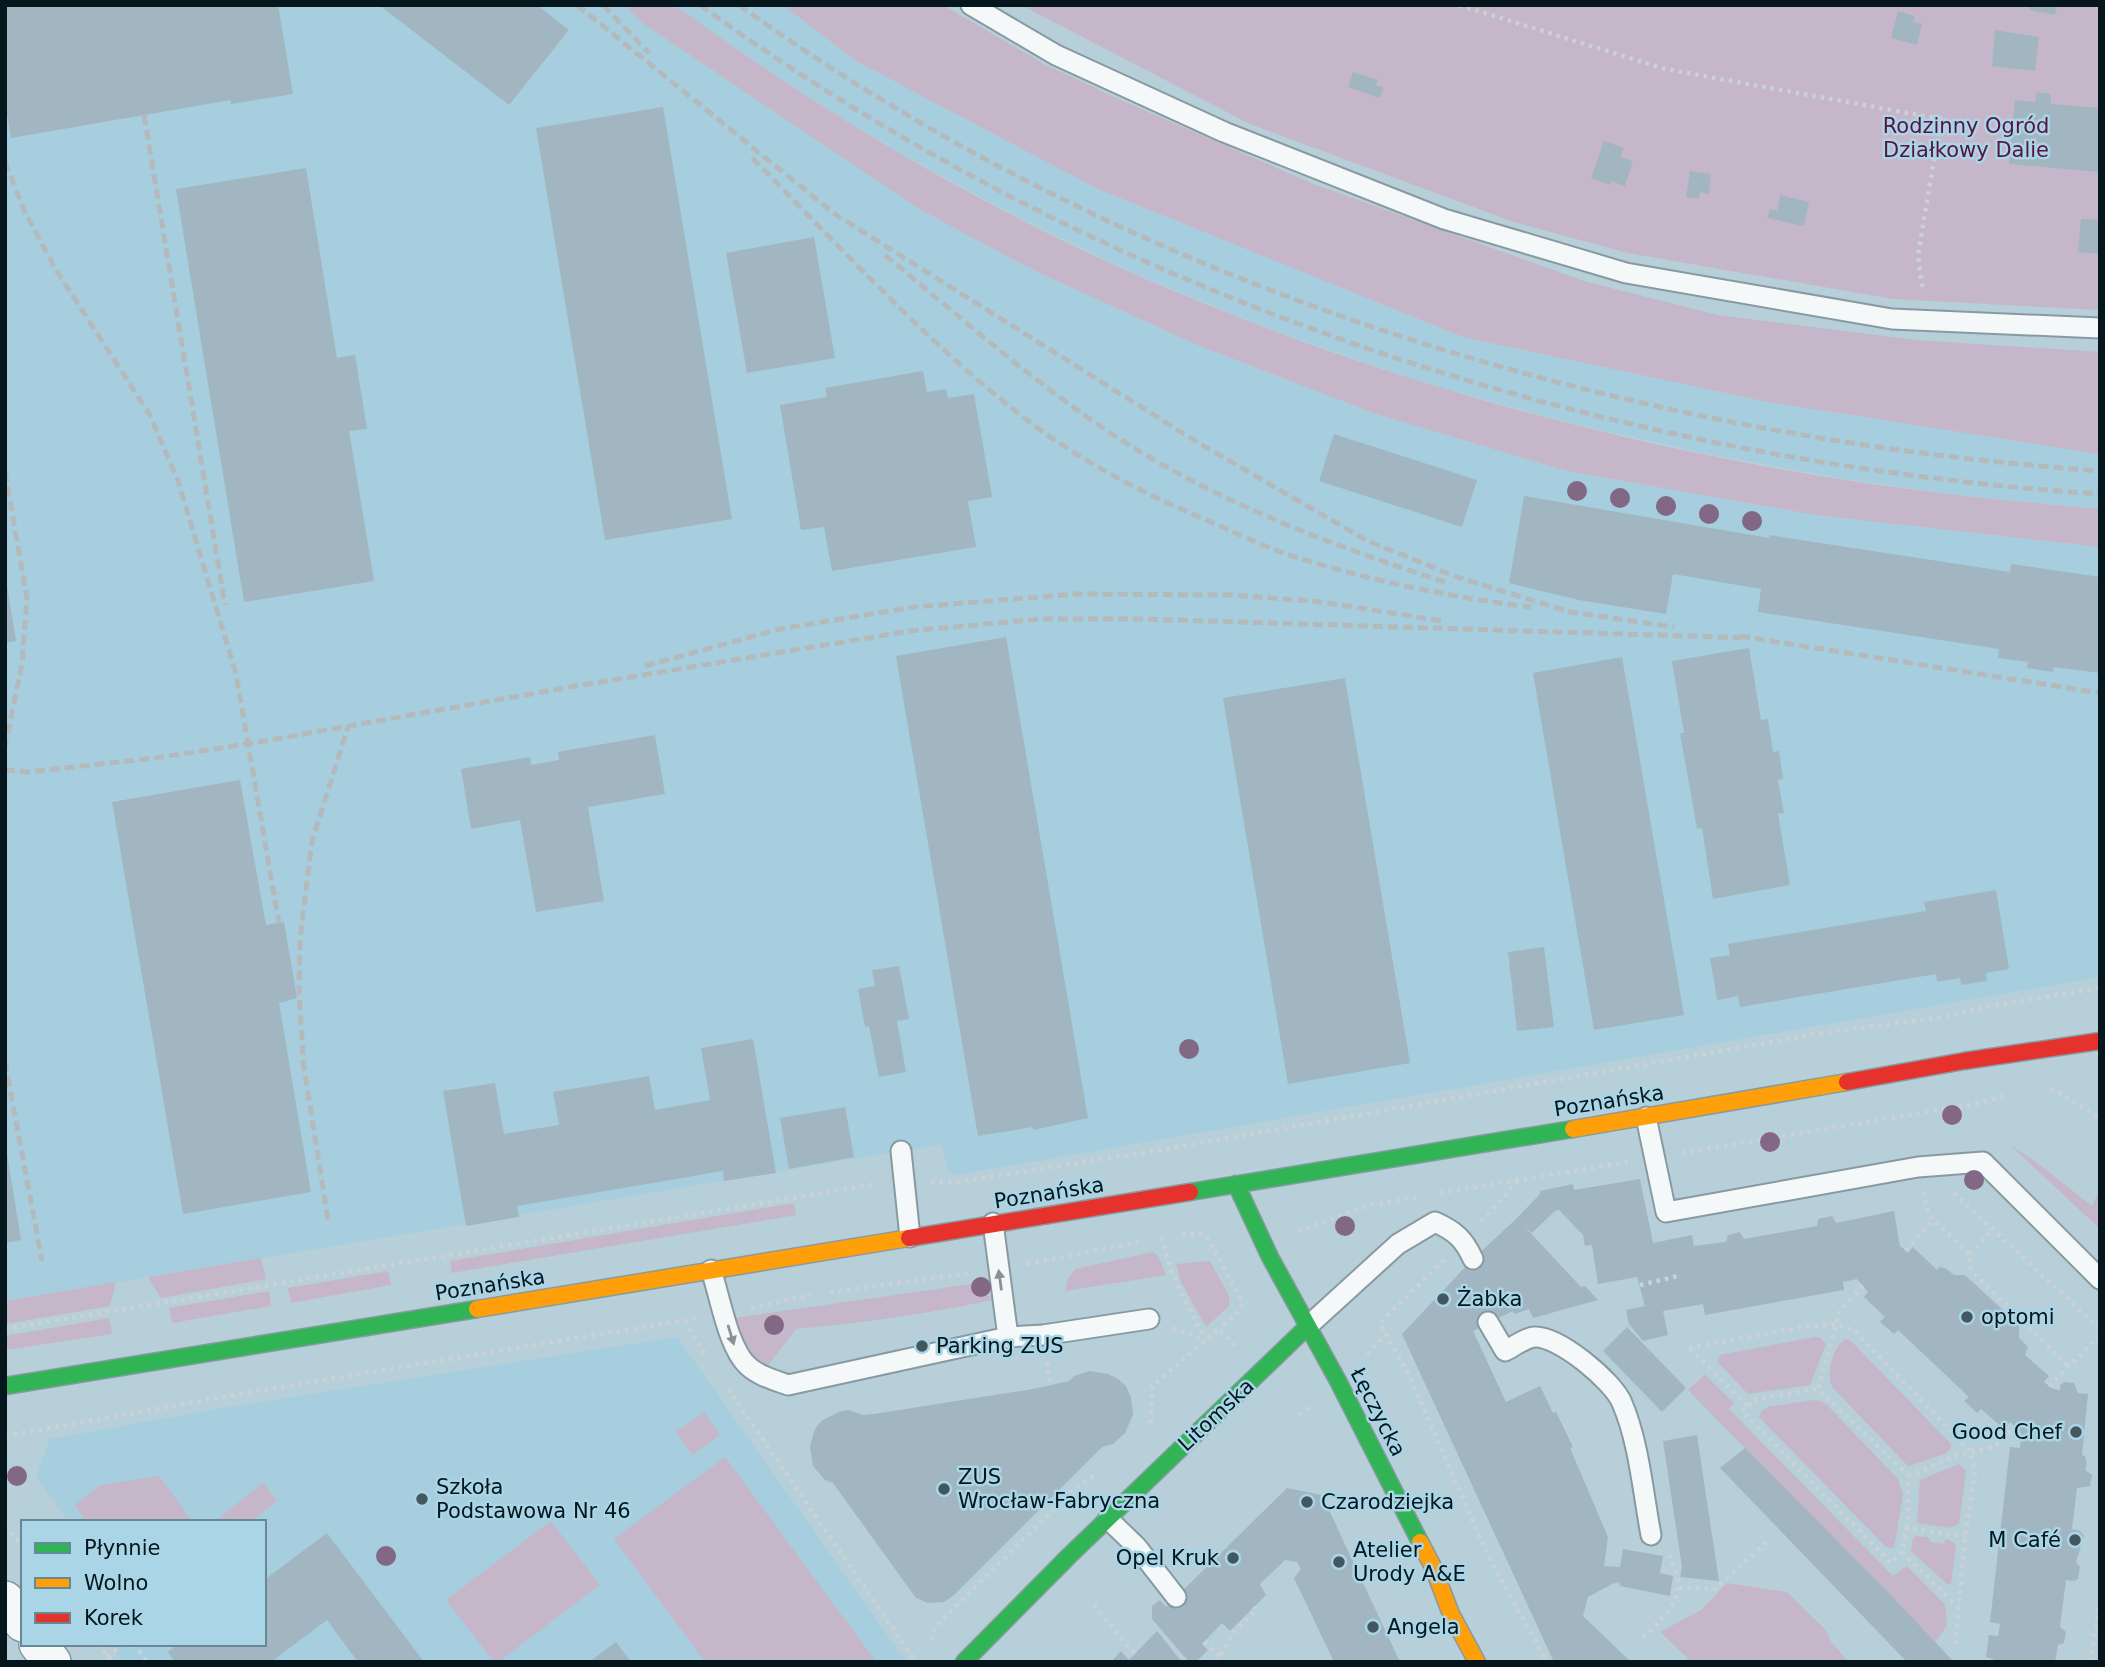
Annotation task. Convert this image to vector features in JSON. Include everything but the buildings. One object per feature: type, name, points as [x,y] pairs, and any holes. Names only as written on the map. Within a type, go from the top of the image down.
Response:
[{"type":"street","name":"Poznańska","points":[[5,1386],[1646,1117],[1964,1060],[2100,1041]]},
{"type":"street","name":"Łęczycka","points":[[1236,1184],[1266,1249],[1433,1567],[1451,1614],[1477,1662]]},
{"type":"street","name":"Litomska","points":[[964,1662],[1308,1326]]},
{"type":"street","points":[[5,1600],[21,1620]]},
{"type":"street","points":[[40,1646],[52,1662]]},
{"type":"lane","points":[[971,5],[1056,55],[1224,132],[1444,219],[1626,273],[1892,319],[2100,328]]},
{"type":"lane","points":[[1646,1117],[1666,1212],[1918,1167],[1983,1163],[2100,1279]]},
{"type":"lane","points":[[901,1151],[910,1237]]},
{"type":"lane","name":"Litomska","points":[[1308,1326],[1398,1244],[1435,1222],[1452,1229],[1464,1240],[1473,1259]]},
{"type":"lane","points":[[993,1223],[1008,1336]]},
{"type":"lane","points":[[711,1270],[737,1353],[758,1372],[788,1385],[1008,1336],[1043,1335],[1149,1319]]},
{"type":"lane","points":[[1489,1322],[1505,1351],[1534,1337],[1558,1342],[1588,1364],[1621,1400],[1630,1425],[1651,1535]]},
{"type":"lane","points":[[1108,1519],[1137,1547],[1176,1597]]},
{"type":"path","points":[[1459,5],[1665,69],[1941,119],[1918,255],[1926,321]]},
{"type":"path","points":[[949,1182],[1161,1150],[1815,1034],[1943,1017],[2100,988]]},
{"type":"path","points":[[2048,1085],[2100,1118]]},
{"type":"path","points":[[5,1328],[363,1270],[621,1224],[878,1184]]},
{"type":"path","points":[[1921,1184],[1929,1216],[1970,1254],[1971,1271],[2068,1366]]},
{"type":"path","points":[[1950,1188],[2100,1329]]},
{"type":"path","points":[[1906,1251],[1933,1219]]},
{"type":"path","points":[[1970,1254],[1993,1230]]},
{"type":"path","points":[[1146,1432],[1151,1422],[1152,1385],[1238,1312],[1243,1303],[1207,1237],[1202,1234],[1153,1239]]},
{"type":"path","points":[[1162,1237],[1172,1274],[1205,1340]]},
{"type":"path","points":[[1021,1265],[1145,1241]]},
{"type":"path","points":[[750,1308],[818,1294],[972,1273]]},
{"type":"path","points":[[1640,1285],[1678,1276]]},
{"type":"path","points":[[1818,1389],[1840,1311],[1863,1286]]},
{"type":"path","points":[[5,1436],[263,1390],[705,1317]]},
{"type":"path","points":[[684,1320],[707,1358]]},
{"type":"path","points":[[1748,1406],[1689,1349],[1802,1327],[1836,1324],[1855,1331],[1970,1451],[1975,1472],[1965,1538],[1955,1646]]},
{"type":"path","points":[[1219,1329],[1236,1348]]},
{"type":"path","points":[[1365,1356],[1386,1335],[1410,1377],[1488,1556],[1547,1662]]},
{"type":"path","points":[[2049,1386],[2100,1336]]},
{"type":"path","points":[[723,1381],[916,1662]]},
{"type":"path","points":[[1818,1389],[1909,1476],[1907,1528],[1902,1552],[1891,1563],[1742,1411],[1757,1399],[1818,1389]]},
{"type":"path","points":[[1299,1415],[1314,1404]]},
{"type":"path","points":[[1909,1476],[1970,1451],[1989,1448],[1999,1443],[2015,1427]]},
{"type":"path","points":[[930,1642],[936,1628],[1076,1487],[1106,1468]]},
{"type":"path","points":[[5,1526],[21,1546]]},
{"type":"path","points":[[1907,1528],[1965,1538]]},
{"type":"path","points":[[1643,1638],[1672,1607],[1679,1588],[1670,1557],[1651,1535]]},
{"type":"path","points":[[1679,1588],[1715,1589],[1767,1542]]},
{"type":"path","points":[[1902,1552],[1959,1609]]},
{"type":"path","points":[[2090,1662],[2100,1602]]},
{"type":"path","points":[[1094,1605],[1135,1654]]},
{"type":"path","points":[[1216,1662],[1233,1633],[1256,1610],[1254,1607]]},
{"type":"path","points":[[1204,1642],[1220,1656]]},
{"type":"path","points":[[100,1646],[112,1662]]},
{"type":"path","points":[[107,1656],[120,1646]]},
{"type":"path","points":[[135,1646],[147,1662]]},
{"type":"shaded area","points":[[5,5],[625,5],[641,22],[918,208],[1044,275],[1195,344],[1376,414],[1567,471],[1816,515],[2100,547],[2100,977],[961,1174],[948,1172],[942,1144],[5,1301]]},
{"type":"shaded area","points":[[671,5],[783,5],[856,61],[1098,189],[1463,337],[1768,402],[2100,454],[2100,509],[1963,496],[1834,477],[1703,453],[1566,422],[1424,383],[1269,329],[1131,272],[1021,219],[911,159],[824,107]]},
{"type":"shaded area","name":"Szkoła Podstawowa Nr 46","points":[[677,1337],[906,1662],[122,1662],[110,1646],[266,1646],[266,1520],[68,1520],[36,1477],[50,1439],[228,1407]]},
{"type":"green space","points":[[661,4],[677,8],[796,89],[937,174],[1092,255],[1232,315],[1436,386],[1540,416],[1646,442],[1858,482],[2100,509],[2100,547],[1816,515],[1567,471],[1376,414],[1195,344],[1044,275],[918,208],[641,22],[625,5]]},
{"type":"green space","points":[[783,5],[943,5],[1046,65],[1316,185],[1587,282],[1718,315],[1916,340],[2100,352],[2100,454],[1768,402],[1463,337],[1098,189],[856,61]]},
{"type":"green space","name":"Rodzinny Ogród Działkowy Dalie","points":[[1021,5],[2100,5],[2100,310],[1893,299],[1628,253],[1514,222],[1250,124]]},
{"type":"green space","points":[[2011,1146],[2031,1158],[2092,1206],[2100,1188],[2100,1229]]},
{"type":"green space","points":[[794,1203],[796,1215],[452,1273],[450,1261]]},
{"type":"green space","points":[[1153,1252],[1159,1257],[1166,1275],[1065,1291],[1067,1281],[1075,1269]]},
{"type":"green space","points":[[261,1258],[266,1279],[161,1298],[148,1277]]},
{"type":"green space","points":[[1210,1261],[1229,1296],[1229,1306],[1206,1327],[1181,1282],[1176,1264]]},
{"type":"green space","points":[[388,1271],[391,1285],[291,1303],[288,1288]]},
{"type":"green space","points":[[116,1282],[110,1306],[5,1324],[5,1301]]},
{"type":"green space","points":[[971,1284],[992,1300],[894,1318],[796,1329],[767,1367],[748,1354],[735,1318]]},
{"type":"green space","points":[[269,1291],[271,1306],[172,1323],[169,1308]]},
{"type":"green space","points":[[109,1318],[112,1334],[5,1350],[5,1336]]},
{"type":"green space","points":[[1820,1337],[1826,1344],[1810,1385],[1748,1394],[1717,1361],[1720,1355]]},
{"type":"green space","points":[[1846,1339],[1852,1342],[1951,1444],[1950,1450],[1908,1466],[1832,1387],[1830,1375],[1834,1353]]},
{"type":"green space","points":[[1705,1375],[1734,1403],[1729,1409],[1893,1576],[1907,1566],[1945,1605],[1947,1626],[1935,1642],[1688,1390]]},
{"type":"green space","points":[[1814,1400],[1828,1406],[1898,1479],[1903,1495],[1894,1548],[1886,1547],[1759,1417],[1762,1410],[1768,1407]]},
{"type":"green space","points":[[704,1412],[720,1435],[692,1455],[676,1432]]},
{"type":"green space","points":[[725,1457],[875,1660],[705,1662],[614,1539]]},
{"type":"green space","points":[[1959,1464],[1966,1471],[1959,1524],[1950,1528],[1917,1523],[1920,1480]]},
{"type":"green space","points":[[159,1476],[192,1520],[85,1520],[75,1505],[100,1485]]},
{"type":"green space","points":[[263,1483],[277,1501],[253,1520],[217,1520]]},
{"type":"green space","points":[[551,1521],[600,1585],[498,1662],[494,1662],[446,1600]]},
{"type":"green space","points":[[1928,1537],[1930,1542],[1944,1544],[1945,1539],[1956,1546],[1951,1584],[1947,1584],[1911,1551],[1913,1538]]},
{"type":"green space","points":[[1727,1583],[1787,1592],[1826,1630],[1831,1642],[1849,1662],[1692,1662],[1660,1632],[1701,1610]]},
{"type":"railway","points":[[577,5],[836,215],[1197,442],[1366,540],[1457,577],[1570,612],[1674,627]]},
{"type":"railway","points":[[603,5],[649,53]]},
{"type":"railway","points":[[700,5],[856,109],[1020,201],[1190,281],[1366,348],[1545,403],[1729,445],[1914,476],[2100,494]]},
{"type":"railway","points":[[739,5],[891,105],[1051,193],[1216,268],[1387,332],[1562,383],[1740,424],[1919,453],[2100,471]]},
{"type":"railway","points":[[144,115],[225,605]]},
{"type":"railway","points":[[752,158],[957,362],[1031,423],[1096,466],[1164,501],[1289,555],[1408,587],[1531,607]]},
{"type":"railway","points":[[5,162],[24,210],[56,270],[150,415],[178,481],[236,674],[279,923]]},
{"type":"railway","points":[[885,255],[1046,387],[1149,457],[1222,496],[1297,529],[1451,584]]},
{"type":"railway","points":[[5,472],[27,599],[22,663],[5,747]]},
{"type":"railway","points":[[645,666],[780,629],[914,607],[1077,594],[1233,595],[1322,602],[1442,621]]},
{"type":"railway","points":[[5,770],[29,772],[155,758],[910,631],[1041,619],[1142,619],[1750,638]]},
{"type":"railway","points":[[1740,636],[2100,693]]},
{"type":"railway","points":[[304,1070],[299,993],[300,939],[312,841],[348,727]]},
{"type":"railway","points":[[303,1061],[328,1220]]},
{"type":"railway","points":[[5,1062],[42,1261]]},
{"type":"traffic: fast","points":[[1190,1192],[1573,1129]]},
{"type":"traffic: fast","points":[[1236,1184],[1270,1257],[1338,1381],[1420,1542]]},
{"type":"traffic: fast","points":[[5,1386],[477,1309]]},
{"type":"traffic: fast","points":[[964,1662],[1069,1556],[1308,1326]]},
{"type":"traffic: slow","points":[[1573,1129],[1847,1082]]},
{"type":"traffic: slow","points":[[477,1309],[909,1238]]},
{"type":"traffic: slow","points":[[1420,1542],[1451,1614],[1477,1662]]},
{"type":"traffic: jam","points":[[1847,1082],[2100,1041]]},
{"type":"traffic: jam","points":[[909,1238],[1190,1192]]},
{"type":"place","name":"Żabka","points":[[1443,1299]]},
{"type":"place","name":"optomi","points":[[1967,1317]]},
{"type":"place","name":"Parking ZUS","points":[[922,1346]]},
{"type":"place","name":"Good Chef","points":[[2076,1432]]},
{"type":"place","name":"ZUS Wrocław-Fabryczna","points":[[944,1489]]},
{"type":"place","name":"Szkoła Podstawowa Nr 46","points":[[422,1499]]},
{"type":"place","name":"Czarodziejka","points":[[1307,1502]]},
{"type":"place","name":"M Café","points":[[2075,1540]]},
{"type":"place","name":"Opel Kruk","points":[[1233,1558]]},
{"type":"place","name":"Atelier Urody A&E","points":[[1339,1562]]},
{"type":"place","name":"Angela","points":[[1373,1627]]}]
